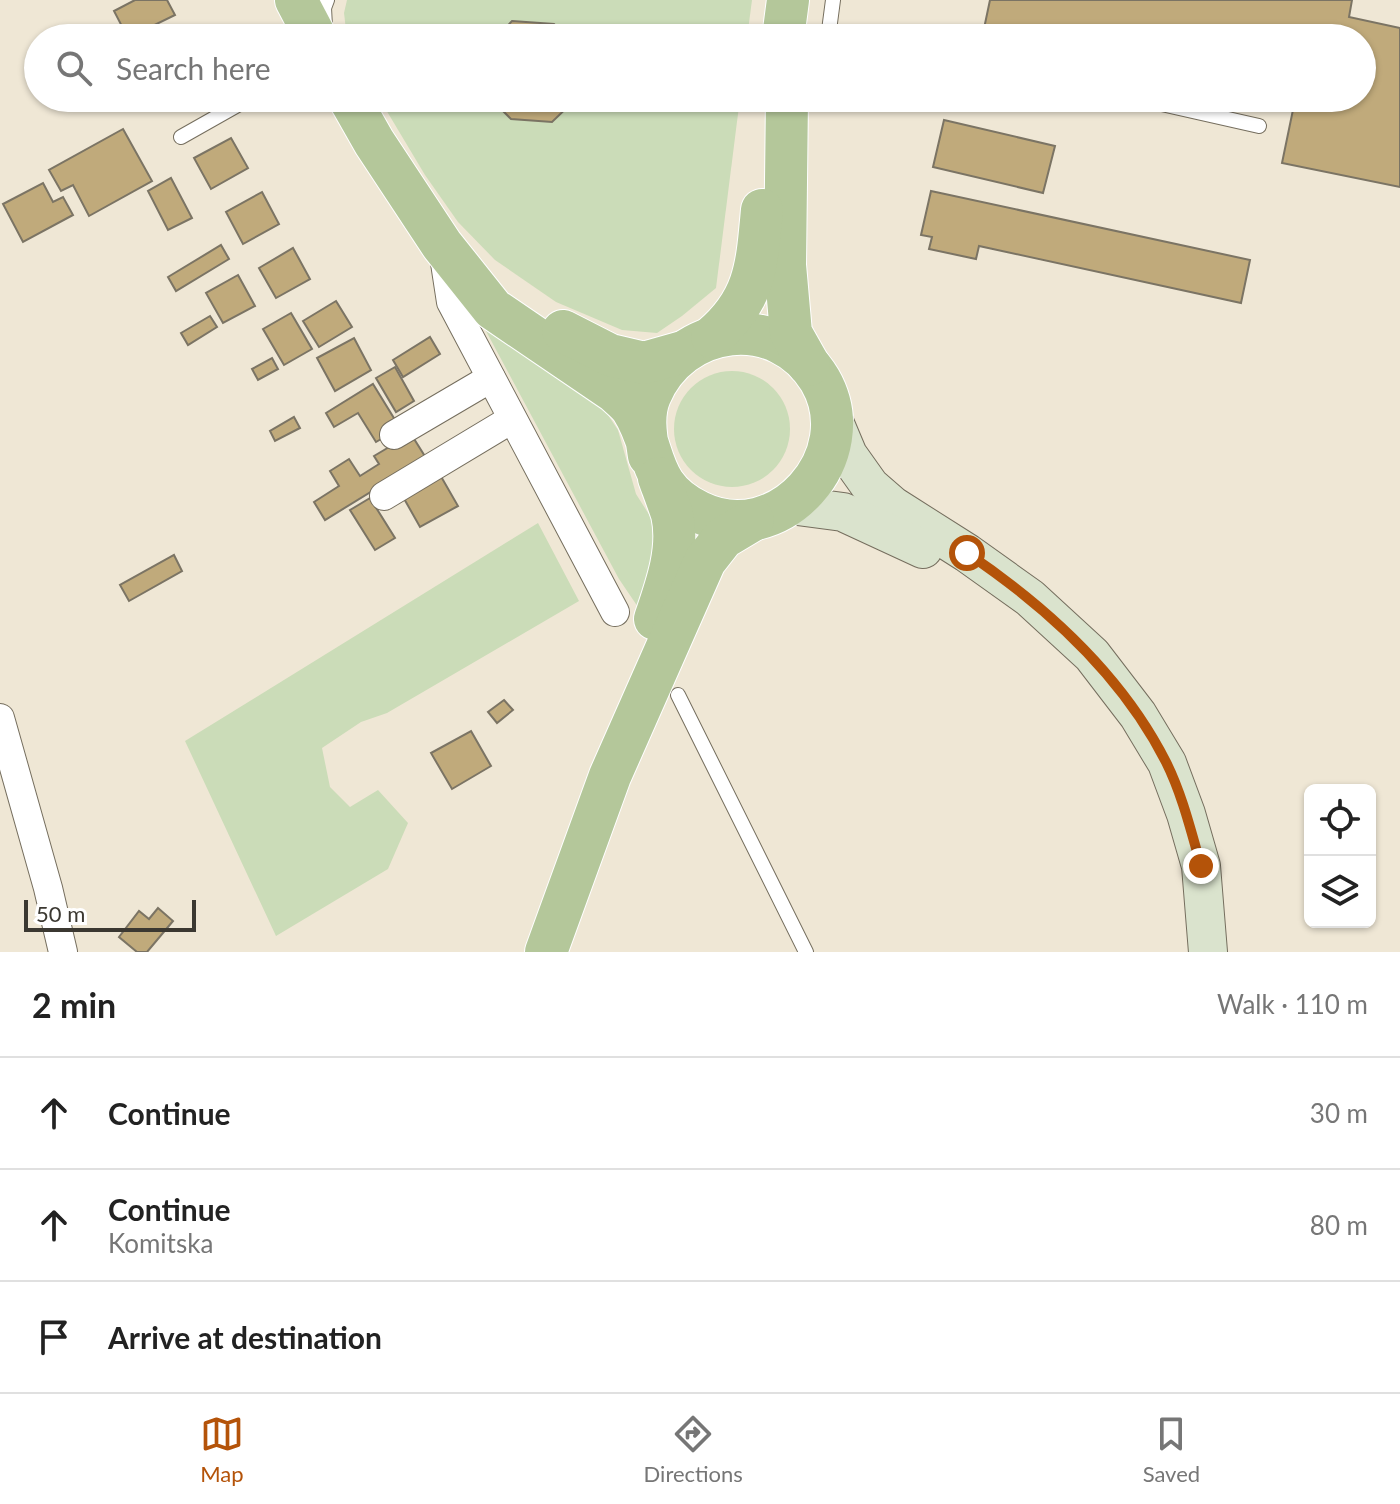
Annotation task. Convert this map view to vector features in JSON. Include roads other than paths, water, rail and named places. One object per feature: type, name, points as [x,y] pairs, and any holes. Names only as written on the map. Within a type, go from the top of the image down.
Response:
[{"type":"main road","points":[[296,0],[309,24]]},
{"type":"main road","points":[[786,24],[788,0]]},
{"type":"main road","points":[[357,112],[442,245],[493,309],[615,392],[630,407],[641,427],[672,516],[674,540],[670,575],[645,648],[610,776]]},
{"type":"main road","points":[[773,112],[754,278],[731,321],[663,372],[649,398],[645,427],[654,467],[677,498],[700,513],[726,520],[772,513],[843,512],[960,566],[1054,623]]},
{"type":"main road","points":[[787,112],[786,277],[791,333],[820,381],[848,455],[870,486],[893,506],[1030,598],[1092,655],[1138,715],[1167,763],[1186,814],[1201,866],[1208,952]]},
{"type":"main road","points":[[442,245],[534,315],[610,355],[644,363],[738,333],[765,337],[789,348],[809,365]]},
{"type":"main road","points":[[546,952],[610,776],[705,561],[723,538],[772,513],[809,488],[823,467],[831,443],[832,417]]},
{"type":"street","points":[[442,245],[451,302],[615,612]]},
{"type":"street","points":[[394,435],[491,378]]},
{"type":"street","points":[[384,496],[512,419]]},
{"type":"street","points":[[0,718],[63,952]]},
{"type":"lane","points":[[325,24],[327,0]]},
{"type":"lane","points":[[830,24],[833,0]]},
{"type":"lane","points":[[181,137],[225,112]]},
{"type":"lane","points":[[1197,112],[1259,126]]},
{"type":"lane","points":[[678,695],[806,952]]}]
